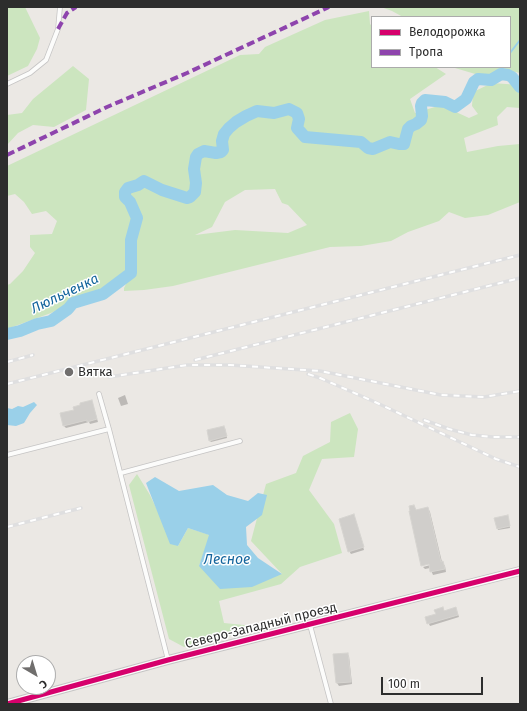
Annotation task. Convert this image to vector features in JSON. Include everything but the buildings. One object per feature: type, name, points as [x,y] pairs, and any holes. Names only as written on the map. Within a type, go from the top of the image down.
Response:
[{"type":"street","name":"Северо-Западный проезд","points":[[7,704],[168,660],[520,571]]},
{"type":"lane","points":[[7,84],[30,73],[46,60],[58,29],[60,7]]},
{"type":"lane","points":[[99,394],[121,473],[168,660]]},
{"type":"lane","points":[[7,454],[109,429]]},
{"type":"lane","points":[[121,473],[240,441]]},
{"type":"lane","points":[[310,625],[331,704]]},
{"type":"green space","points":[[7,7],[25,7],[40,38],[37,49],[28,66],[7,76]]},
{"type":"green space","points":[[381,7],[520,7],[520,73],[500,71],[482,76],[455,68],[511,68],[511,16],[401,16]]},
{"type":"green space","points":[[369,11],[371,25],[371,68],[437,68],[446,74],[410,99],[415,113],[448,103],[456,112],[469,118],[478,114],[472,106],[473,92],[492,83],[520,85],[520,108],[507,107],[497,117],[498,125],[464,138],[467,152],[498,146],[520,144],[520,202],[488,215],[465,218],[449,212],[439,221],[408,232],[391,241],[361,246],[330,247],[173,286],[124,291],[129,278],[126,276],[121,276],[99,290],[73,303],[51,313],[7,329],[7,285],[10,284],[23,271],[35,253],[30,247],[30,235],[52,234],[57,221],[46,211],[32,214],[24,202],[15,194],[7,196],[7,166],[240,55],[259,54],[265,47],[325,20]],"holes":[[[275,189],[282,203],[288,205],[307,225],[288,233],[235,230],[195,235],[212,227],[225,202],[245,190]]]},
{"type":"green space","points":[[73,66],[89,79],[86,110],[54,127],[33,125],[18,133],[7,145],[7,115],[22,113],[33,99]]},
{"type":"green space","points":[[350,413],[358,429],[354,457],[322,459],[309,490],[334,524],[342,553],[300,567],[281,584],[219,601],[224,623],[264,627],[184,647],[169,639],[129,485],[137,474],[178,546],[188,528],[210,535],[199,566],[282,574],[251,541],[266,484],[296,473],[303,456],[330,442],[331,422]]},
{"type":"water","points":[[34,402],[37,405],[24,423],[16,426],[7,425],[7,408],[12,409],[18,406],[23,407]]},
{"type":"water","name":"Лесное","points":[[155,477],[179,491],[213,485],[227,495],[248,501],[258,493],[267,495],[262,515],[246,527],[247,545],[258,558],[282,574],[252,587],[220,589],[199,566],[209,535],[188,528],[178,546],[170,544],[146,483]]},
{"type":"waterway","points":[[511,52],[520,40]]},
{"type":"waterway","name":"Люльченка","points":[[501,74],[503,68]]},
{"type":"waterway","name":"Люльченка","points":[[7,334],[51,321],[68,309],[73,303],[103,294],[131,273],[131,240],[137,218],[130,202],[125,197],[125,192],[128,188],[138,185],[144,181],[162,190],[187,198],[190,197],[195,192],[196,183],[194,169],[198,154],[204,151],[216,153],[221,152],[223,150],[222,141],[224,134],[236,122],[246,116],[257,111],[274,113],[289,109],[297,113],[299,119],[297,128],[305,137],[361,142],[368,148],[373,149],[390,142],[404,144],[408,129],[421,120],[421,106],[425,100],[445,102],[455,107],[466,99],[474,82],[478,79],[491,80],[501,74],[512,77],[520,87]]},
{"type":"railway","points":[[7,384],[520,255]]},
{"type":"railway","points":[[195,360],[520,278]]},
{"type":"railway","points":[[7,362],[33,355]]},
{"type":"railway","points":[[109,377],[187,365],[230,365],[320,371],[441,395],[484,397],[520,391]]},
{"type":"railway","points":[[308,374],[375,402],[496,459],[520,467]]},
{"type":"railway","points":[[424,420],[472,435],[520,437]]},
{"type":"railway","points":[[7,527],[81,508]]},
{"type":"marked path","points":[[58,29],[67,13],[76,7]]},
{"type":"marked path","points":[[7,155],[107,107],[187,73],[329,7]]},
{"type":"cycle path","points":[[7,704],[168,660],[520,571]]},
{"type":"place","name":"Вятка","points":[[69,372]]}]
